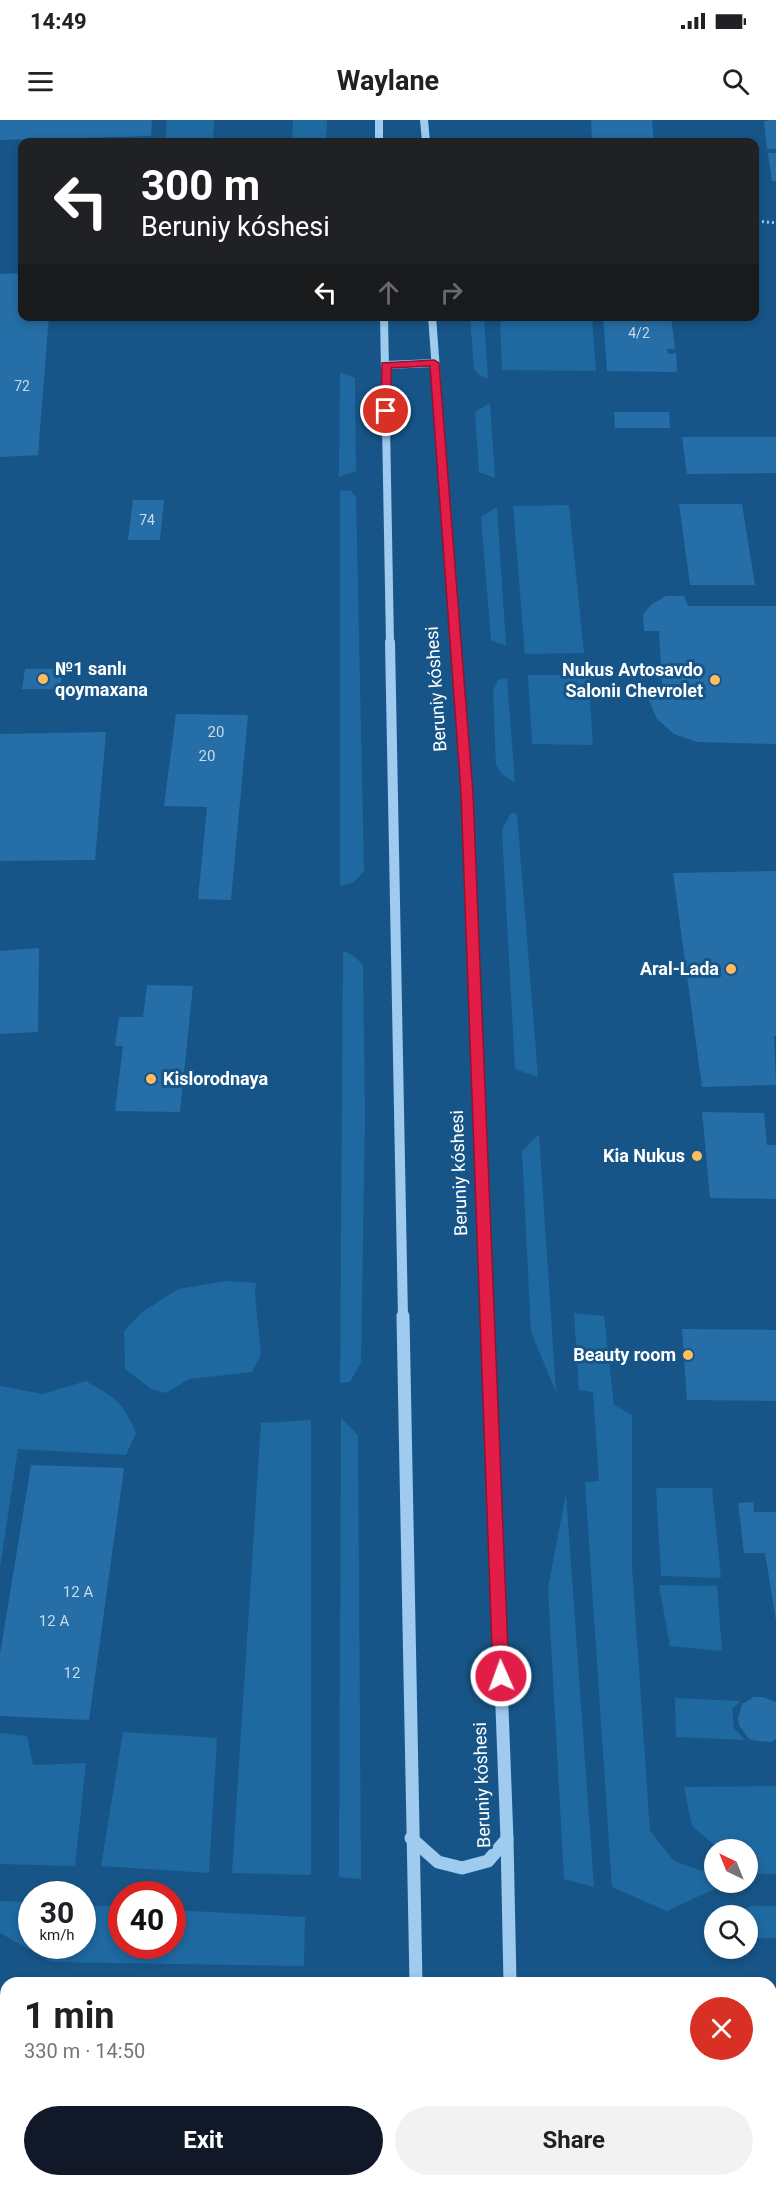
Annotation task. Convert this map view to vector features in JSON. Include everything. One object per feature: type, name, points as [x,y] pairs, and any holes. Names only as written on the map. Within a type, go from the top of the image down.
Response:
[{"type":"street","points":[[379,120],[379,138]]},
{"type":"street","points":[[424,120],[426,138]]},
{"type":"street","points":[[384,321],[411,1838],[416,1977]]},
{"type":"street","name":"Beruniy kóshesi","points":[[432,321],[467,793],[507,1839],[510,1977]]},
{"type":"street","points":[[386,365],[434,363]]},
{"type":"street","points":[[411,1838],[438,1862],[462,1868],[488,1861],[507,1839]]},
{"type":"path","points":[[759,221],[776,223]]},
{"type":"shaded area","points":[[167,120],[214,120],[213,138],[165,138]]},
{"type":"shaded area","points":[[293,120],[327,120],[326,138],[292,138]]},
{"type":"shaded area","points":[[470,321],[484,321],[488,379],[479,375],[474,369]]},
{"type":"shaded area","points":[[500,321],[592,321],[596,371],[502,370]]},
{"type":"shaded area","points":[[340,372],[355,378],[356,471],[339,477]]},
{"type":"shaded area","points":[[490,403],[495,478],[479,472],[475,412]]},
{"type":"shaded area","points":[[340,490],[351,491],[356,497],[364,871],[354,882],[340,886]]},
{"type":"shaded area","points":[[569,505],[584,653],[525,654],[513,506]]},
{"type":"shaded area","points":[[497,507],[506,646],[491,640],[481,517]]},
{"type":"shaded area","points":[[528,675],[588,675],[593,745],[532,744]]},
{"type":"shaded area","points":[[507,678],[515,783],[502,774],[496,765],[493,691],[498,680]]},
{"type":"shaded area","points":[[511,813],[517,814],[538,1077],[515,1069],[502,830]]},
{"type":"shaded area","points":[[343,951],[354,956],[363,965],[365,1116],[361,1362],[350,1382],[340,1383]]},
{"type":"shaded area","points":[[539,1134],[556,1392],[531,1332],[522,1151]]},
{"type":"shaded area","points":[[227,1281],[256,1283],[255,1295],[261,1354],[252,1372],[189,1379],[166,1393],[151,1389],[125,1369],[124,1331],[141,1313],[178,1289]]},
{"type":"shaded area","points":[[574,1313],[604,1316],[614,1405],[632,1415],[632,1568],[650,1831],[674,1861],[704,1872],[706,1893],[667,1911],[612,1887],[585,1482],[599,1481],[593,1392],[579,1390]]},
{"type":"shaded area","points":[[86,1381],[117,1401],[127,1413],[136,1433],[126,1455],[18,1449],[0,1568],[0,1386],[43,1394]]},
{"type":"shaded area","points":[[341,1418],[358,1435],[361,1879],[339,1877]]},
{"type":"shaded area","points":[[311,1420],[311,1875],[232,1873],[261,1423]]},
{"type":"shaded area","points":[[656,1488],[712,1488],[721,1578],[661,1576]]},
{"type":"shaded area","points":[[566,1494],[594,1887],[564,1879],[548,1588]]},
{"type":"shaded area","points":[[659,1585],[717,1586],[722,1651],[670,1646]]},
{"type":"shaded area","points":[[675,1698],[741,1701],[732,1709],[734,1728],[745,1740],[676,1737]]},
{"type":"shaded area","points":[[123,1732],[217,1738],[209,1873],[101,1866]]},
{"type":"shaded area","points":[[0,1733],[27,1736],[33,1765],[86,1763],[75,1866],[0,1864]]},
{"type":"shaded area","points":[[776,1786],[776,1874],[758,1874],[758,1839],[707,1839],[692,1826],[684,1787]]},
{"type":"shaded area","points":[[0,1901],[18,1902],[18,1943],[0,1933]]},
{"type":"shaded area","points":[[96,1906],[108,1906],[108,1959],[186,1959],[186,1911],[305,1917],[304,1966],[51,1962],[46,1959],[96,1959]]},
{"type":"shaded area","points":[[758,1906],[776,1906],[776,1938],[758,1938]]},
{"type":"building","points":[[0,120],[152,120],[151,136],[0,140]]},
{"type":"building","points":[[591,120],[652,120],[654,138],[592,138]]},
{"type":"building","points":[[776,120],[776,149],[767,149],[764,121]]},
{"type":"building","points":[[768,153],[776,153],[776,181],[772,181]]},
{"type":"building","points":[[18,273],[18,321],[49,321],[38,455],[0,457],[0,274]]},
{"type":"building","points":[[603,321],[672,321],[675,349],[667,349],[668,354],[676,353],[677,372],[607,371]]},
{"type":"building","points":[[614,412],[669,412],[670,428],[615,428]]},
{"type":"building","points":[[682,437],[776,437],[776,473],[687,474]]},
{"type":"building","points":[[133,500],[164,500],[160,540],[128,540]]},
{"type":"building","points":[[679,504],[742,504],[755,585],[690,585]]},
{"type":"building","points":[[666,596],[684,596],[688,606],[776,606],[776,744],[697,742],[674,734],[657,719],[648,698],[663,699],[659,631],[644,631],[643,614],[652,604]]},
{"type":"building","name":"№1 sanlı qoymaxana","points":[[25,669],[63,669],[60,689],[22,689]]},
{"type":"building","points":[[176,714],[248,715],[231,900],[198,899],[207,807],[164,806]]},
{"type":"building","points":[[106,732],[95,860],[0,861],[0,734]]},
{"type":"building","name":"Aral-Lada","points":[[776,871],[776,1036],[774,1036],[776,1085],[702,1087],[673,873]]},
{"type":"building","points":[[39,948],[38,1032],[0,1034],[0,951]]},
{"type":"building","name":"Kislorodnaya","points":[[147,985],[193,986],[180,1112],[115,1111],[123,1046],[115,1046],[119,1017],[143,1017]]},
{"type":"building","points":[[702,1112],[764,1113],[767,1145],[776,1145],[776,1199],[710,1198]]},
{"type":"building","points":[[682,1329],[776,1330],[776,1401],[687,1400]]},
{"type":"building","points":[[31,1465],[124,1468],[89,1720],[0,1716],[0,1654]]},
{"type":"building","points":[[753,1502],[754,1512],[776,1512],[776,1621],[765,1553],[744,1553],[738,1503]]},
{"type":"building","points":[[754,1697],[763,1697],[776,1702],[776,1739],[771,1742],[748,1738],[739,1725],[738,1718],[742,1704]]},
{"type":"place","name":"№1 sanlı qoymaxana","points":[[43,679]]},
{"type":"place","name":"Nukus Avtosavdo Saloniı Chevrolet","points":[[715,680]]},
{"type":"place","name":"Aral-Lada","points":[[731,969]]},
{"type":"place","name":"Kislorodnaya","points":[[151,1079]]},
{"type":"place","name":"Kia Nukus","points":[[697,1156]]},
{"type":"place","name":"Beauty room","points":[[688,1355]]},
{"type":"route","points":[[386,411],[386,365],[434,363],[467,793],[501,1676]]}]
